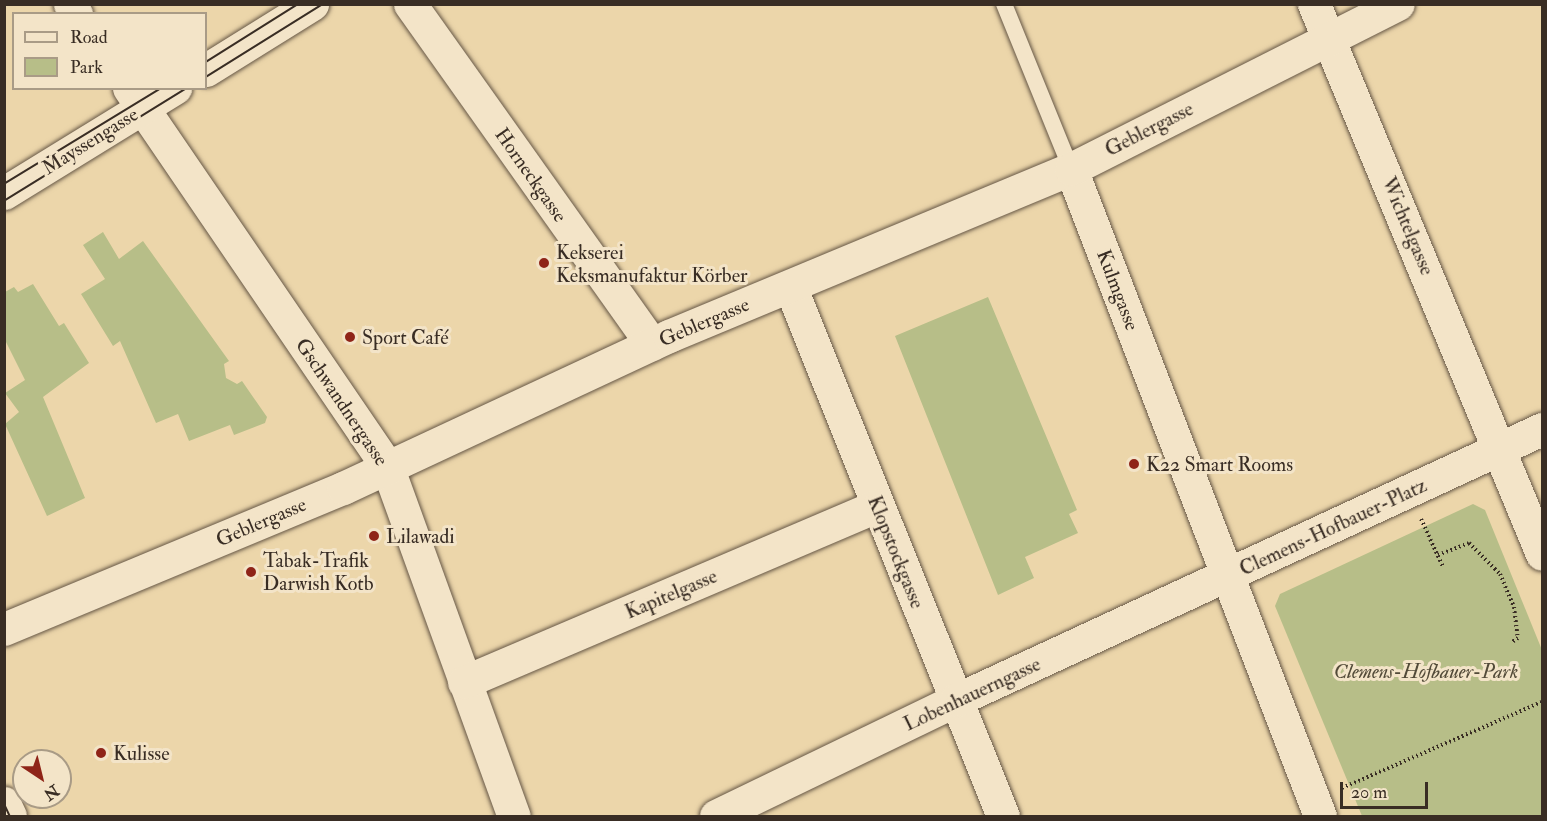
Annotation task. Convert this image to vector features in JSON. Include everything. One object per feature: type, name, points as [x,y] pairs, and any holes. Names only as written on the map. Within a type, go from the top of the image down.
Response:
[{"type":"street","points":[[207,69],[312,4]]},
{"type":"street","name":"Horneckgasse","points":[[410,4],[652,344]]},
{"type":"street","name":"Wichtelgasse","points":[[1314,4],[1502,448]]},
{"type":"street","name":"Geblergasse","points":[[4,629],[343,488],[652,344],[1071,169],[1398,4]]},
{"type":"street","name":"Mayssengasse","points":[[4,193],[136,99],[168,90]]},
{"type":"street","name":"Gschwandnergasse","points":[[136,99],[387,466],[514,816]]},
{"type":"street","name":"Kulmgasse","points":[[1071,169],[1229,576]]},
{"type":"street","name":"Klopstockgasse","points":[[790,286],[1003,816]]},
{"type":"street","points":[[1542,429],[1502,448],[1542,554]]},
{"type":"street","name":"Clemens-Hofbauer-Platz","points":[[1317,808],[1229,576],[1502,448]]},
{"type":"street","name":"Kapitelgasse","points":[[464,682],[878,506]]},
{"type":"street","name":"Lobenhauerngasse","points":[[716,816],[956,700],[1229,576]]},
{"type":"street","points":[[4,804],[10,816]]},
{"type":"lane","name":"Kulmgasse","points":[[1004,4],[1071,169]]},
{"type":"path","points":[[1408,492],[1443,567]]},
{"type":"path","points":[[1438,555],[1469,543],[1500,574],[1514,607],[1518,638],[1512,642]]},
{"type":"path","points":[[1317,808],[1542,702]]},
{"type":"green space","points":[[103,232],[119,259],[143,241],[229,361],[224,364],[226,378],[237,384],[242,381],[267,417],[265,423],[234,435],[230,425],[189,441],[178,414],[156,423],[120,341],[113,346],[81,294],[105,279],[83,245]]},
{"type":"green space","points":[[33,284],[59,326],[64,323],[89,363],[43,397],[85,498],[47,516],[5,424],[19,412],[5,393],[25,380],[5,340],[5,292],[14,287],[18,292]]},
{"type":"green space","points":[[988,297],[1077,510],[1069,514],[1078,533],[1025,557],[1034,578],[998,595],[895,336]]},
{"type":"green space","name":"Clemens-Hofbauer-Park","points":[[1473,504],[1485,510],[1542,650],[1542,816],[1362,816],[1275,606],[1280,594]]},
{"type":"tram line","points":[[207,61],[298,4]]},
{"type":"tram line","points":[[207,76],[323,4]]},
{"type":"tram line","points":[[4,184],[158,90]]},
{"type":"tram line","points":[[4,201],[184,90]]},
{"type":"tram line","points":[[4,803],[10,816]]},
{"type":"place","name":"Kekserei Keksmanufaktur Körber","points":[[544,263]]},
{"type":"place","name":"Sport Café","points":[[350,337]]},
{"type":"place","name":"K22 Smart Rooms","points":[[1134,464]]},
{"type":"place","name":"Lilawadi","points":[[374,536]]},
{"type":"place","name":"Tabak-Trafik Darwish Kotb","points":[[251,572]]},
{"type":"place","name":"Kulisse","points":[[101,753]]}]
